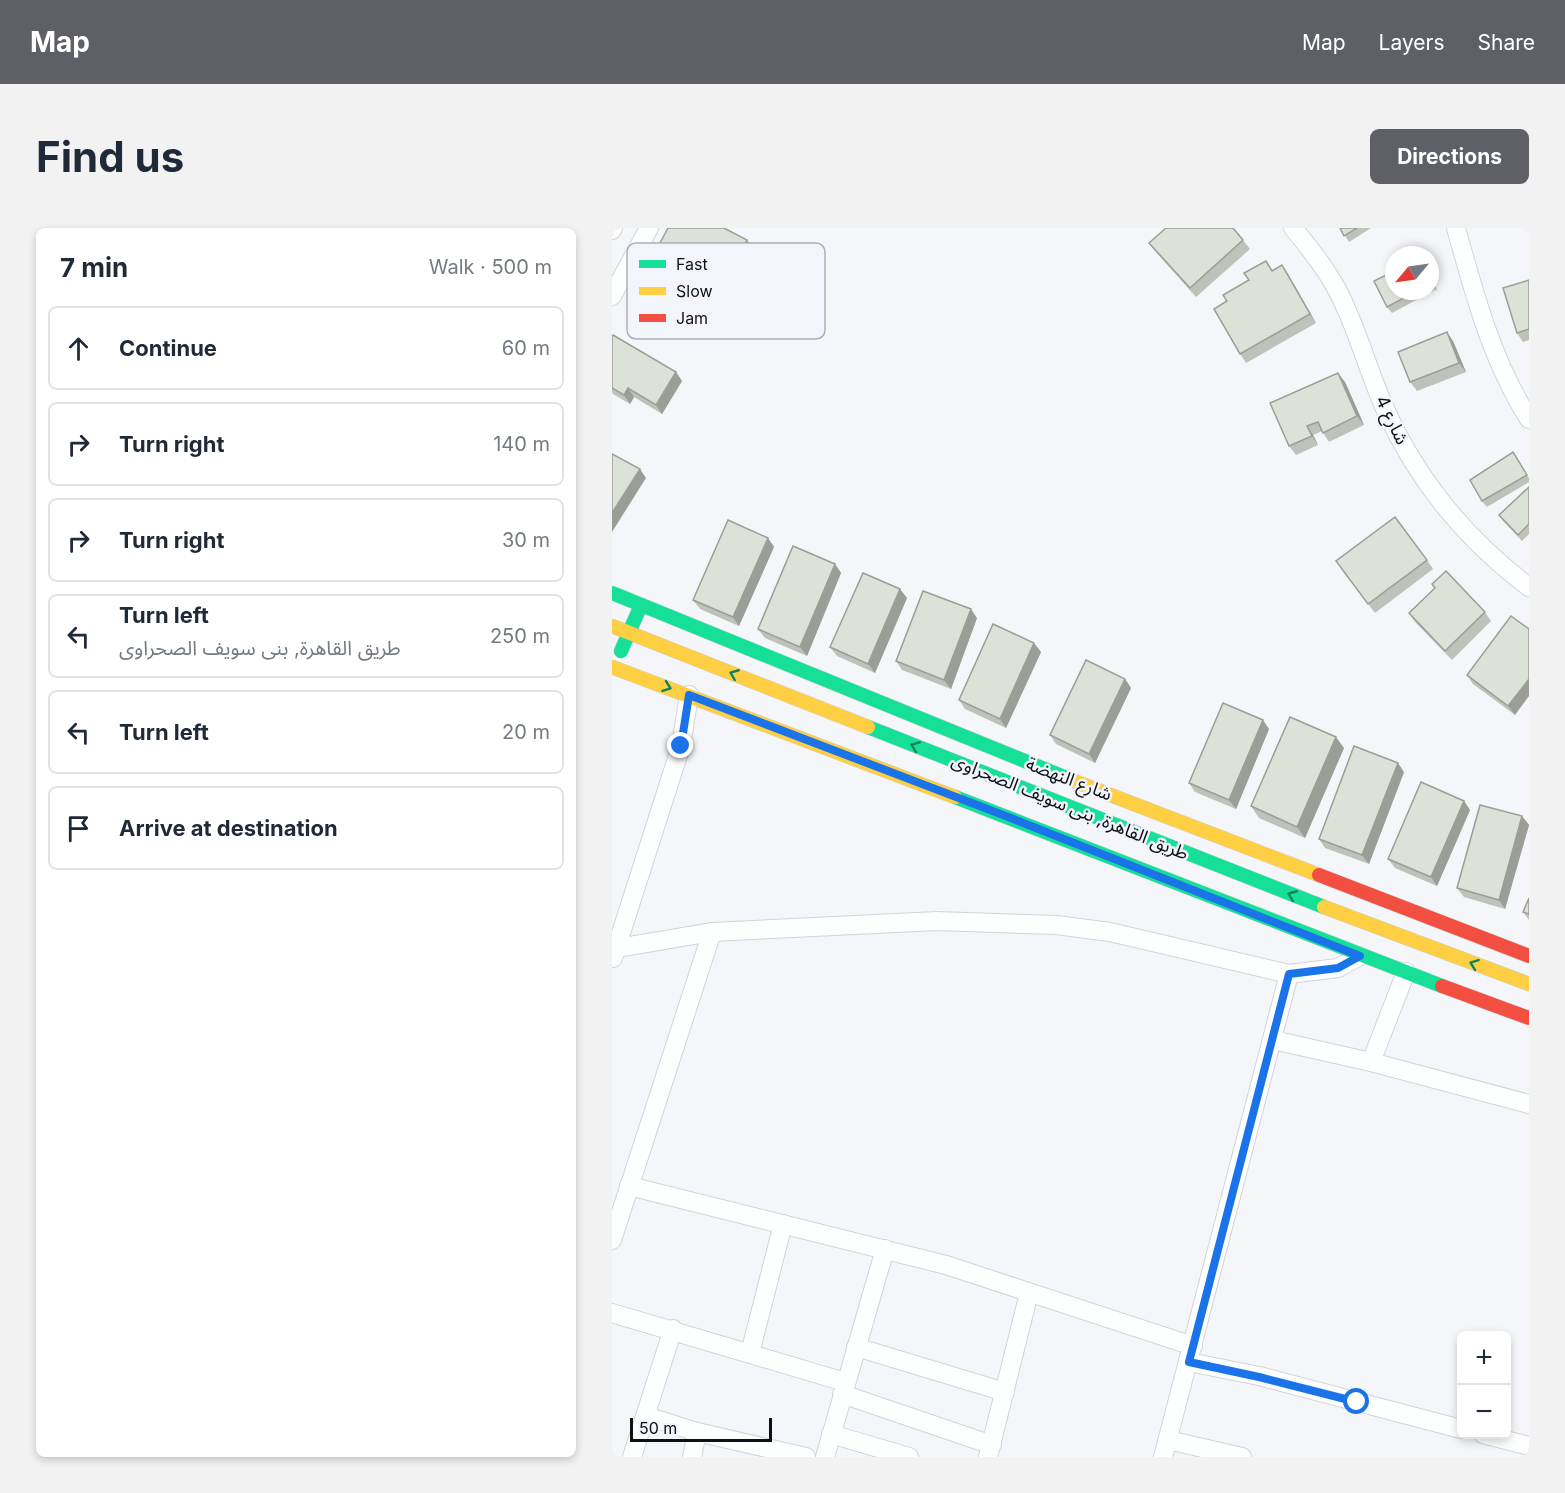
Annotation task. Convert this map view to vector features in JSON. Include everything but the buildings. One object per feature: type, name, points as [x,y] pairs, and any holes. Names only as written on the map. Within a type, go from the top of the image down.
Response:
[{"type":"main road","name":"شارع النهضة","points":[[612,593],[1027,763],[1529,956]]},
{"type":"main road","points":[[613,668],[641,605]]},
{"type":"main road","name":"طريق القاهرة, بنى سويف الصحراوى","points":[[612,626],[1375,927],[1529,984]]},
{"type":"main road","name":"طريق القاهرة, بنى سويف الصحراوى","points":[[613,668],[998,813],[1360,956],[1529,1018]]},
{"type":"street","points":[[641,243],[649,228]]},
{"type":"street","name":"شارع 4","points":[[1293,228],[1318,259],[1344,302],[1385,411],[1417,468],[1456,520],[1502,567],[1529,587]]},
{"type":"street","points":[[1456,228],[1476,299],[1497,356],[1529,419]]},
{"type":"street","points":[[612,296],[627,268]]},
{"type":"street","points":[[613,953],[681,746],[689,695]]},
{"type":"street","points":[[613,953],[712,932],[937,921],[1056,925],[1171,945],[1289,974],[1338,968],[1360,956]]},
{"type":"street","points":[[612,1240],[712,932]]},
{"type":"street","points":[[1371,1062],[1406,972]]},
{"type":"street","points":[[1242,1457],[1165,1449],[1289,974]]},
{"type":"street","points":[[1273,1040],[1371,1062],[1529,1104]]},
{"type":"street","points":[[629,1186],[946,1265],[1259,1377],[1457,1428]]},
{"type":"street","points":[[750,1353],[783,1224]]},
{"type":"street","points":[[825,1457],[885,1249]]},
{"type":"street","points":[[612,1313],[750,1353],[844,1388],[990,1451],[1029,1293]]},
{"type":"street","points":[[632,1457],[673,1329]]},
{"type":"street","points":[[856,1347],[1005,1392]]},
{"type":"street","points":[[646,1416],[697,1432],[806,1457]]},
{"type":"street","points":[[692,1457],[697,1432]]},
{"type":"street","points":[[831,1434],[909,1457]]},
{"type":"street","points":[[1502,1439],[1529,1446]]},
{"type":"traffic: fast","points":[[612,593],[1074,781]]},
{"type":"traffic: fast","points":[[621,651],[641,605]]},
{"type":"traffic: fast","points":[[868,727],[1324,907]]},
{"type":"traffic: fast","points":[[955,797],[1442,986]]},
{"type":"traffic: slow","points":[[612,626],[868,727]]},
{"type":"traffic: slow","points":[[612,667],[955,797]]},
{"type":"traffic: slow","points":[[1074,781],[1319,875]]},
{"type":"traffic: slow","points":[[1324,907],[1529,984]]},
{"type":"traffic: jam","points":[[1319,875],[1529,956]]},
{"type":"traffic: jam","points":[[1442,986],[1529,1018]]},
{"type":"route","points":[[681,746],[689,695],[998,813],[1360,956],[1338,968],[1321,972],[1289,974],[1189,1362],[1357,1402]]}]
